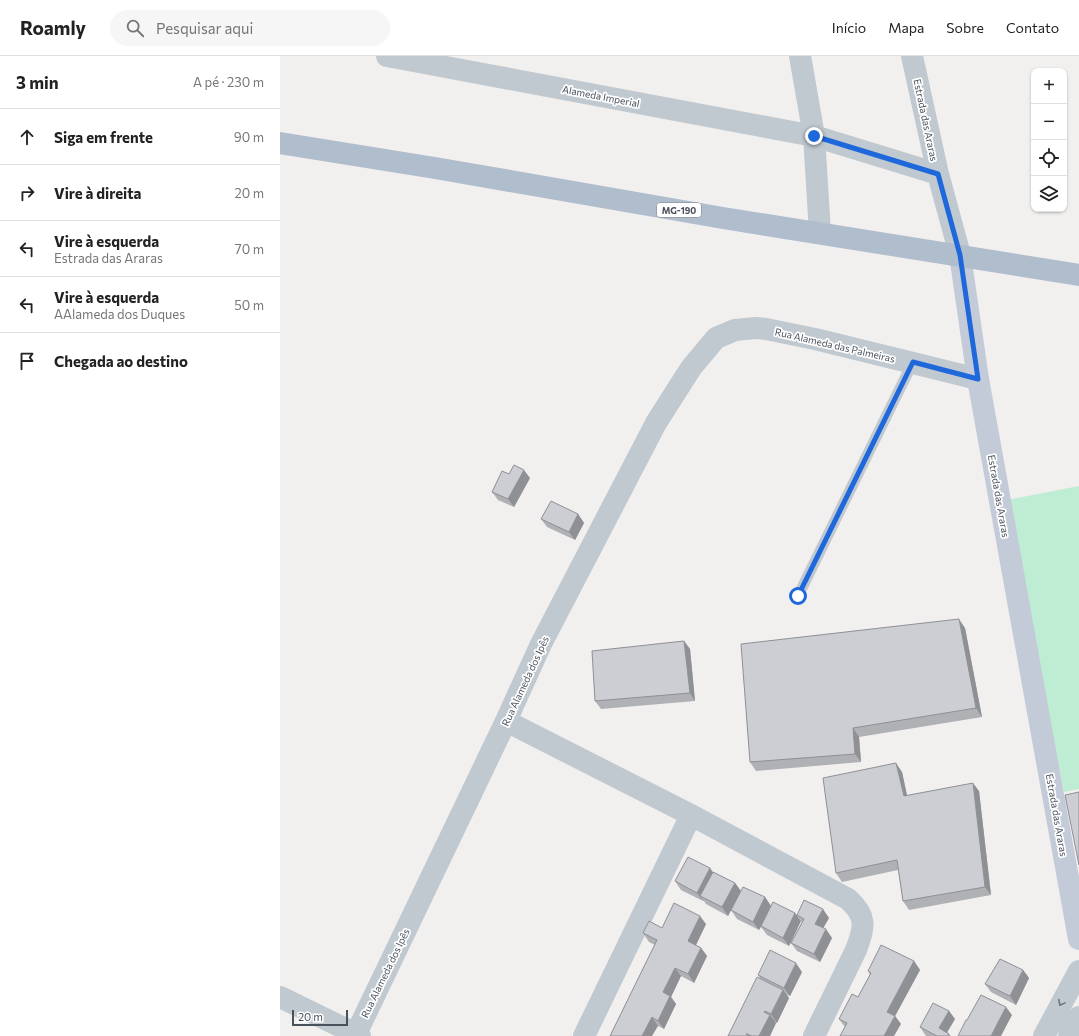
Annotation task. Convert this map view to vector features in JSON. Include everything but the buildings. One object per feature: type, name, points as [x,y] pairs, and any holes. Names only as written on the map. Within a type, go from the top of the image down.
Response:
[{"type":"main road","name":"MG-190","points":[[280,143],[1079,275]]},
{"type":"street","name":"Alameda Imperial","points":[[387,56],[814,136],[938,174]]},
{"type":"street","points":[[800,56],[814,136],[820,233]]},
{"type":"street","name":"Estrada das Araras","points":[[912,56],[938,174],[960,255],[978,379],[1076,908],[1079,939]]},
{"type":"street","name":"Rua Alameda das Palmeiras","points":[[716,338],[735,330],[756,328],[766,329],[913,362],[978,379]]},
{"type":"street","name":"Rua Alameda dos Ipês","points":[[357,1035],[541,644],[656,423],[691,368],[716,338]]},
{"type":"street","points":[[506,720],[691,815],[848,899],[856,906],[862,919],[862,932],[856,950],[814,1036]]},
{"type":"street","points":[[584,1036],[691,815]]},
{"type":"street","points":[[1044,1036],[1079,971]]},
{"type":"street","points":[[280,997],[357,1035]]},
{"type":"street","points":[[1069,1036],[1079,1017]]},
{"type":"lane","points":[[798,596],[913,362]]},
{"type":"green space","points":[[1079,486],[1079,789],[1064,792],[1007,500]]},
{"type":"route","points":[[798,596],[913,362],[978,379],[960,255],[938,174],[814,136]]}]
